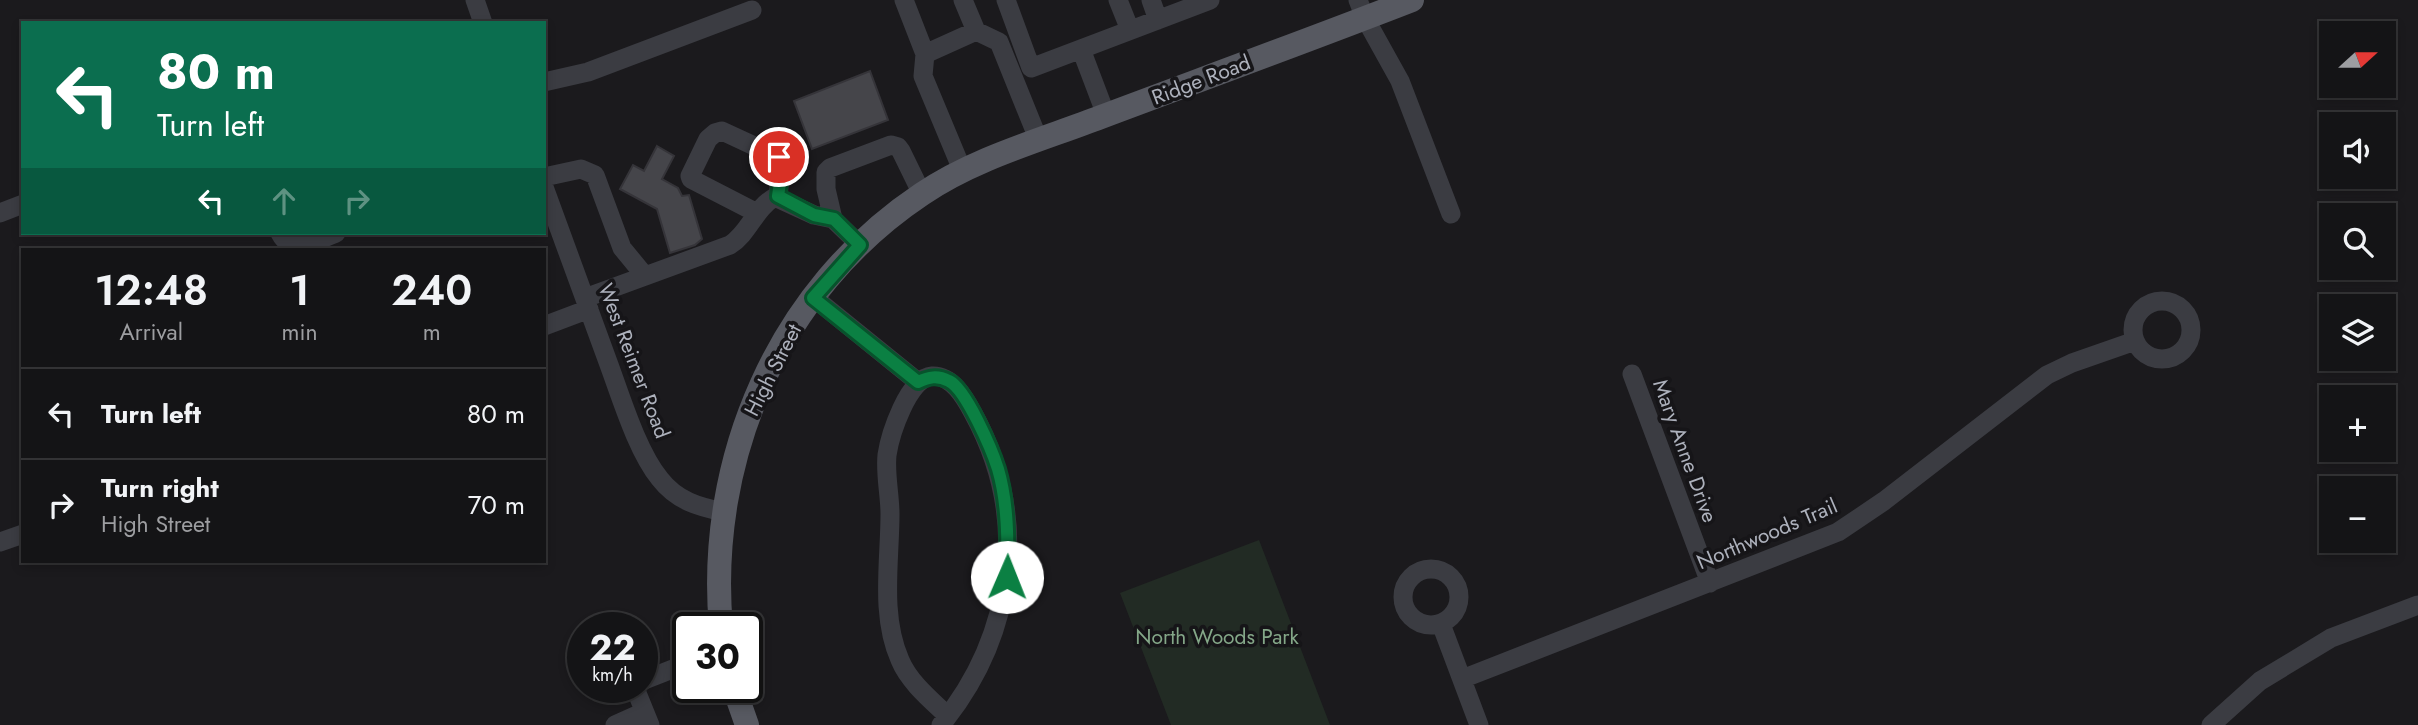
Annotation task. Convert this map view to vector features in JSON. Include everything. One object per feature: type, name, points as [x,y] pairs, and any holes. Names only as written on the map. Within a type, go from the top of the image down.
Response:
[{"type":"main road","name":"Ridge Road","points":[[989,159],[1105,116],[1362,9],[1412,0]]},
{"type":"main road","name":"High Street","points":[[720,612],[718,583],[724,512],[736,453],[751,408],[770,365],[794,324],[860,245],[922,194],[989,159]]},
{"type":"main road","points":[[739,703],[747,725]]},
{"type":"street","points":[[475,0],[482,21]]},
{"type":"street","points":[[904,0],[925,54],[923,76],[963,172]]},
{"type":"street","points":[[963,0],[975,31],[999,42],[1039,141]]},
{"type":"street","points":[[1006,0],[1031,68],[1210,0]]},
{"type":"street","points":[[1118,0],[1130,30]]},
{"type":"street","points":[[1150,0],[1158,20]]},
{"type":"street","points":[[1362,9],[1400,81],[1451,214]]},
{"type":"street","points":[[546,82],[588,72],[752,10]]},
{"type":"street","points":[[925,54],[975,31]]},
{"type":"street","points":[[1081,49],[1105,116]]},
{"type":"street","points":[[757,213],[691,179],[690,176],[713,135],[722,131],[781,158],[783,163],[778,196]]},
{"type":"street","points":[[860,245],[834,219],[826,189],[826,172],[830,168],[891,145],[898,147],[922,194]]},
{"type":"street","points":[[546,177],[581,169],[595,175],[622,248],[645,276]]},
{"type":"street","name":"West Reimer Road","points":[[546,192],[622,401],[645,454],[659,479],[677,496],[698,507],[724,512]]},
{"type":"street","points":[[778,196],[814,215],[834,219]]},
{"type":"street","points":[[546,325],[645,276],[730,245],[742,236],[768,201],[778,196]]},
{"type":"street","points":[[0,213],[21,205]]},
{"type":"street","points":[[281,235],[288,244],[303,245],[330,235]]},
{"type":"street","points":[[813,298],[918,382]]},
{"type":"street","name":"Northwoods Trail","points":[[1462,679],[1838,532],[1884,502],[2047,375],[2072,363],[2135,341]]},
{"type":"street","name":"Mary Anne Drive","points":[[1632,374],[1710,583]]},
{"type":"street","points":[[932,376],[951,381],[966,400],[981,427],[998,470],[1008,536],[1007,577],[994,632],[981,666],[944,721],[900,662],[889,626],[890,510],[887,456],[895,421],[918,382],[932,376]]},
{"type":"street","points":[[0,542],[21,535]]},
{"type":"street","points":[[2211,725],[2260,681],[2331,638],[2418,605]]},
{"type":"street","points":[[1441,624],[1479,725]]},
{"type":"street","points":[[615,725],[647,718]]},
{"type":"green space","name":"North Woods Park","points":[[1259,540],[1330,725],[1171,725],[1120,593]]},
{"type":"building","points":[[870,71],[888,120],[812,149],[794,101]]},
{"type":"building","points":[[657,146],[674,156],[662,179],[678,188],[682,196],[689,195],[702,239],[695,245],[670,253],[657,209],[620,189],[633,165],[644,171]]},
{"type":"route","points":[[779,157],[783,163],[778,196],[814,215],[834,219],[860,245],[813,298],[918,382],[932,376],[951,381],[966,400],[981,427],[998,470],[1008,536],[1007,577]]}]
